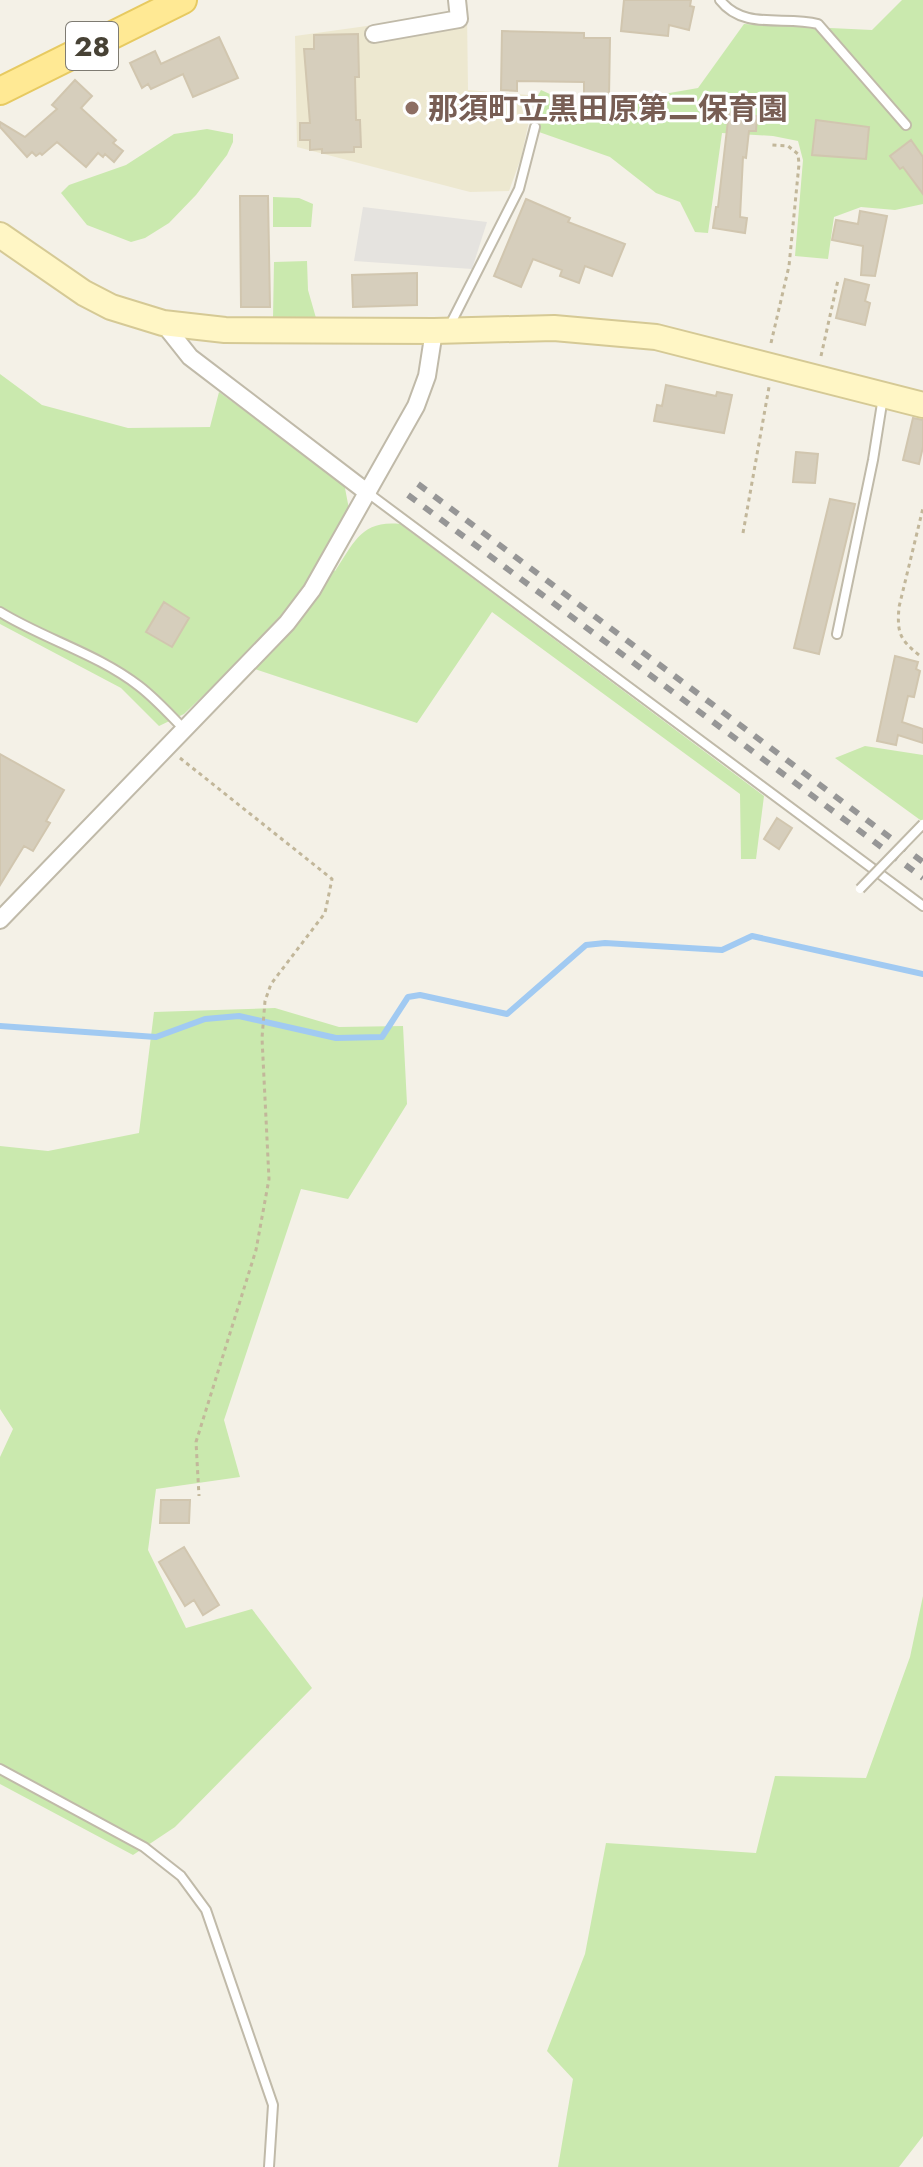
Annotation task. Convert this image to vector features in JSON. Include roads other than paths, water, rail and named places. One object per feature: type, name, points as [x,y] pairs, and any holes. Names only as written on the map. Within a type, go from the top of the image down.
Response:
[{"type":"main road","name":"28","points":[[0,91],[183,0]]},
{"type":"street","points":[[374,34],[459,19],[457,0]]},
{"type":"street","points":[[0,235],[84,293],[111,307],[163,323],[225,330],[554,328],[656,337],[923,405]]},
{"type":"street","points":[[163,323],[190,357],[368,493]]},
{"type":"street","points":[[0,920],[296,612],[312,590],[416,406],[440,331]]},
{"type":"lane","points":[[720,0],[726,8],[741,17],[818,24],[906,125]]},
{"type":"lane","points":[[440,331],[519,189],[535,127]]},
{"type":"lane","points":[[837,634],[865,503],[883,396]]},
{"type":"lane","points":[[368,493],[923,906]]},
{"type":"lane","points":[[0,612],[139,685],[185,730]]},
{"type":"lane","points":[[860,889],[923,824]]},
{"type":"lane","points":[[0,1769],[144,1847],[181,1876],[206,1910],[273,2105],[269,2167]]},
{"type":"waterway","points":[[0,1026],[156,1037],[205,1019],[239,1016],[336,1038],[382,1037],[408,997],[420,995],[507,1014],[586,945],[605,943],[722,950],[752,936],[923,974]]},
{"type":"railway","points":[[418,484],[923,862]]},
{"type":"railway","points":[[408,495],[923,878]]},
{"type":"place","name":"那須町立黒田原第二保育園","points":[[412,108]]}]
